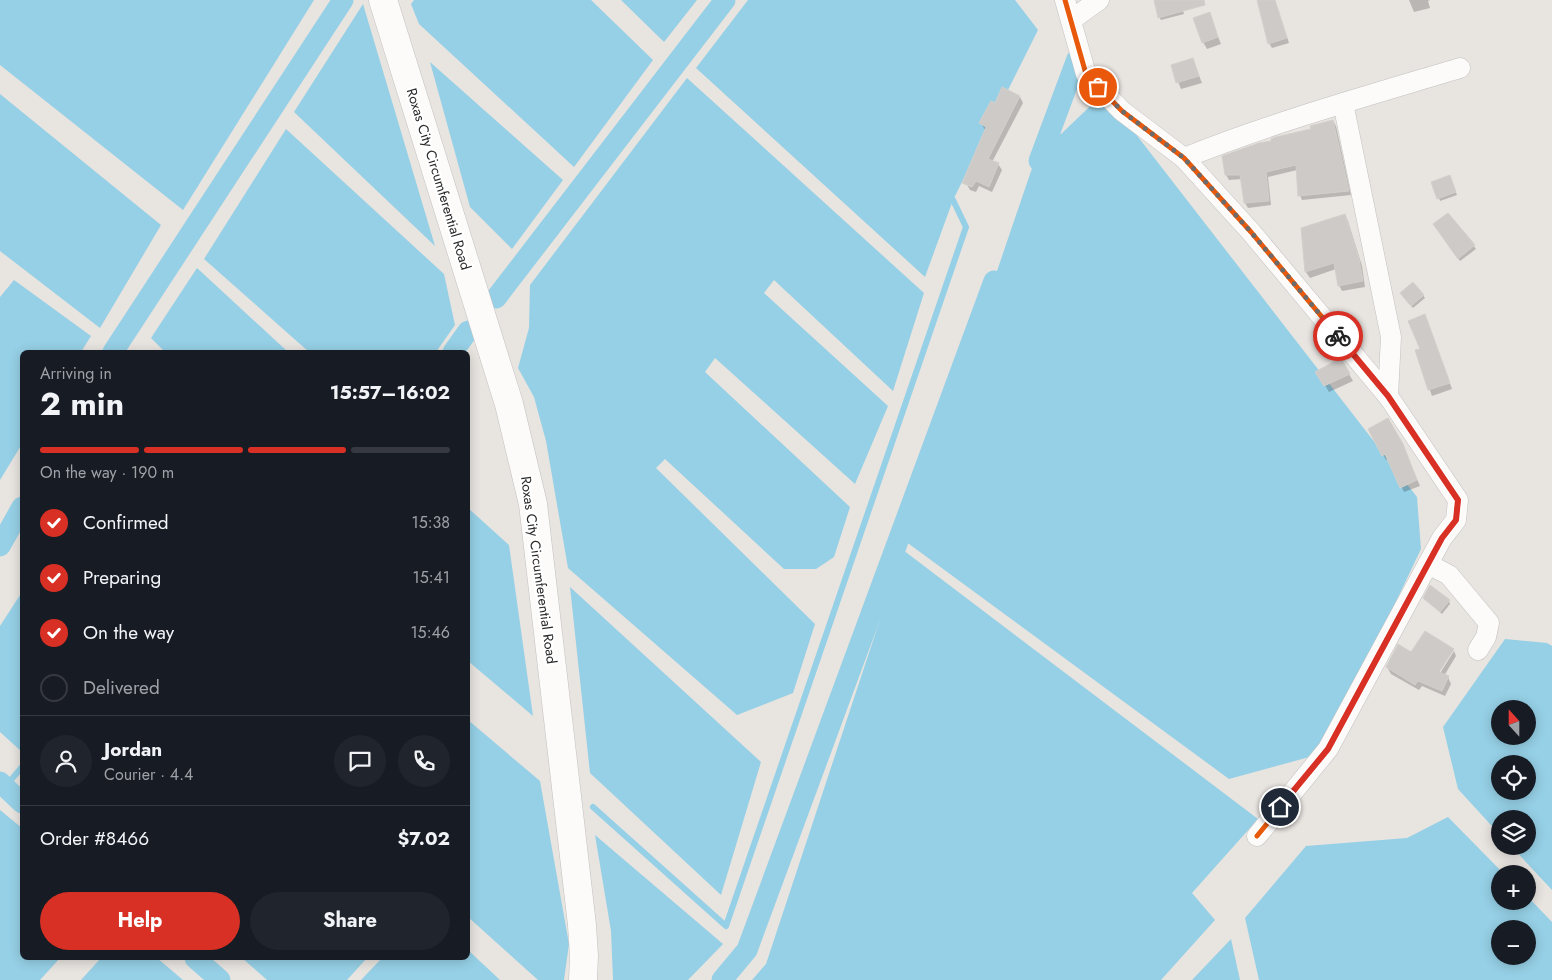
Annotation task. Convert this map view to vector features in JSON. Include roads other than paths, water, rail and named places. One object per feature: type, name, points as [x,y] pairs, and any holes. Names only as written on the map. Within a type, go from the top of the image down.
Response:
[{"type":"main road","name":"Roxas City Circumferential Road","points":[[382,0],[509,404],[533,504],[582,925],[583,980]]},
{"type":"street","points":[[1065,0],[1086,74],[1122,111],[1184,158],[1251,232],[1388,396],[1458,500],[1456,520],[1442,538],[1328,749],[1256,836]]},
{"type":"street","points":[[1071,20],[1099,0]]},
{"type":"street","points":[[1184,158],[1227,140],[1460,68]]},
{"type":"street","points":[[1343,103],[1391,337],[1388,396]]},
{"type":"street","points":[[1428,564],[1448,575],[1489,624],[1486,637],[1478,650]]},
{"type":"water","points":[[0,0],[314,0],[183,210],[0,65]]},
{"type":"water","points":[[414,0],[591,0],[653,60],[574,167],[419,24],[411,4]]},
{"type":"water","points":[[621,0],[697,0],[664,42]]},
{"type":"water","points":[[748,0],[1015,0],[1038,30],[953,200],[925,277],[696,68]]},
{"type":"water","points":[[363,4],[435,246],[294,112]]},
{"type":"water","points":[[430,62],[563,180],[512,249],[470,207]]},
{"type":"water","points":[[687,78],[924,293],[893,391],[774,280],[764,293],[888,406],[855,484],[715,358],[705,372],[850,507],[834,557],[816,569],[784,569],[665,459],[656,468],[815,624],[793,693],[737,715],[568,568],[546,441],[534,397],[518,368],[529,328],[530,285]]},
{"type":"water","points":[[1104,93],[1417,497],[1421,549],[1324,753],[1229,779],[905,541],[1044,133],[1061,134]]},
{"type":"water","points":[[0,94],[161,225],[100,328],[0,251]]},
{"type":"water","points":[[286,129],[444,274],[455,325],[437,350],[307,350],[204,259]]},
{"type":"water","points":[[197,268],[286,350],[163,350],[151,338]]},
{"type":"water","points":[[14,280],[91,336],[82,350],[20,350],[20,447],[0,480],[0,297]]},
{"type":"water","points":[[470,510],[509,545],[533,716],[470,663]]},
{"type":"water","points":[[903,550],[1258,819],[1192,893],[1215,920],[1161,980],[752,980],[766,964]]},
{"type":"water","points":[[570,587],[761,762],[721,895],[590,773]]},
{"type":"water","points":[[20,595],[20,750],[0,732],[0,626]]},
{"type":"water","points":[[1505,639],[1547,643],[1552,646],[1552,890],[1536,873],[1536,865],[1529,865],[1519,855],[1536,855],[1536,810],[1491,810],[1491,825],[1458,789],[1443,727]]},
{"type":"water","points":[[470,722],[540,781],[569,944],[564,980],[538,980],[470,919]]},
{"type":"water","points":[[0,810],[20,826],[20,960],[58,960],[40,980],[0,980]]},
{"type":"water","points":[[1448,817],[1495,865],[1491,865],[1491,910],[1536,910],[1536,905],[1552,922],[1552,980],[1259,980],[1245,918],[1306,846],[1407,838]]},
{"type":"water","points":[[595,835],[723,944],[688,980],[613,980],[611,931]]},
{"type":"water","points":[[1231,939],[1240,980],[1192,980]]},
{"type":"water","points":[[470,952],[500,980],[361,980],[380,960],[470,960]]},
{"type":"water","points":[[99,960],[159,960],[183,980],[81,980]]},
{"type":"water","points":[[244,960],[365,960],[347,980],[267,980]]},
{"type":"waterway","points":[[114,350],[343,0]]},
{"type":"waterway","points":[[496,298],[725,0]]},
{"type":"waterway","points":[[1039,161],[1077,59]]},
{"type":"waterway","points":[[593,807],[726,926],[966,227],[953,200]]},
{"type":"waterway","points":[[722,980],[747,950],[994,281]]},
{"type":"waterway","points":[[454,350],[468,331]]},
{"type":"waterway","points":[[0,546],[20,511]]},
{"type":"waterway","points":[[5,787],[20,769]]},
{"type":"waterway","points":[[0,782],[20,801]]},
{"type":"waterway","points":[[197,960],[220,980]]}]
